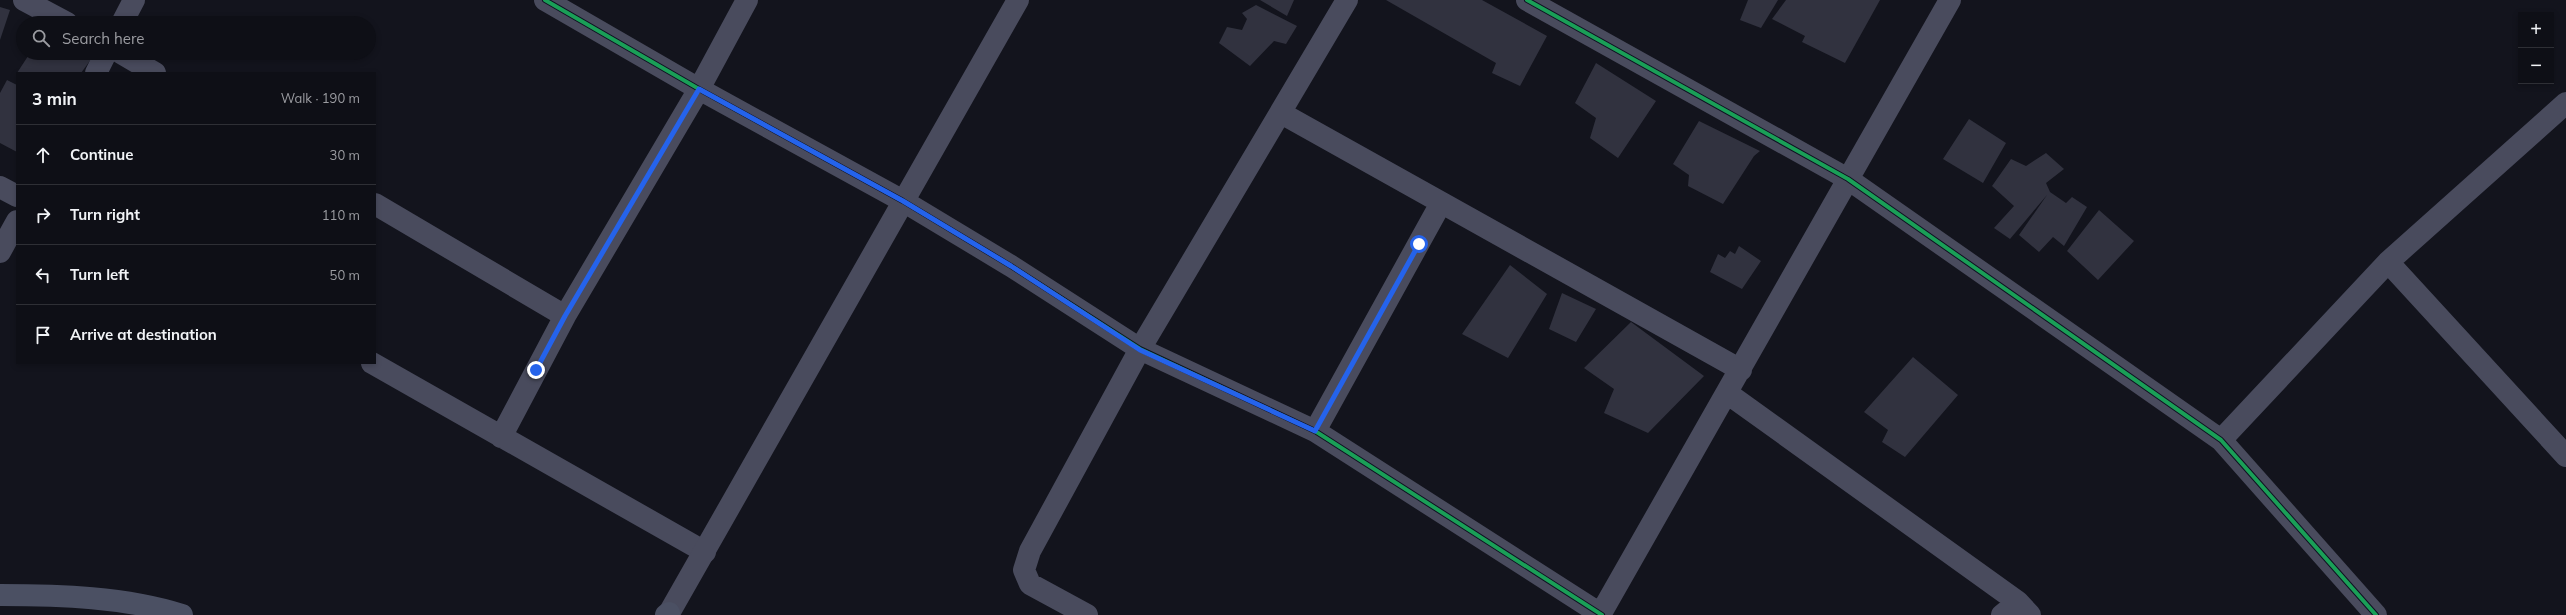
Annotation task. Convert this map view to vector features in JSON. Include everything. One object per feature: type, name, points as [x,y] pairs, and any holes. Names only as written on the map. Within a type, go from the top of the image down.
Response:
[{"type":"main road","points":[[0,595],[45,595],[153,606],[182,615]]},
{"type":"street","points":[[24,0],[54,16]]},
{"type":"street","points":[[126,16],[134,0]]},
{"type":"street","points":[[545,0],[699,89],[903,201],[1011,266],[1140,350],[1315,431],[1601,615],[1950,0]]},
{"type":"street","points":[[501,437],[565,316],[699,89],[747,0]]},
{"type":"street","points":[[668,614],[1018,0]]},
{"type":"street","points":[[1087,615],[1030,584],[1024,570],[1030,551],[1140,350],[1347,0]]},
{"type":"street","points":[[1527,0],[1848,179],[2221,440],[2376,615]]},
{"type":"street","points":[[96,72],[102,60]]},
{"type":"street","points":[[133,60],[153,72]]},
{"type":"street","points":[[2221,440],[2388,262],[2566,103]]},
{"type":"street","points":[[1281,113],[1441,204],[1741,370]]},
{"type":"street","points":[[0,187],[16,195]]},
{"type":"street","points":[[1315,431],[1441,204]]},
{"type":"street","points":[[376,205],[565,316]]},
{"type":"street","points":[[0,252],[16,223]]},
{"type":"street","points":[[2388,262],[2566,456]]},
{"type":"street","points":[[374,364],[704,552]]},
{"type":"street","points":[[1727,393],[2017,610]]},
{"type":"building","points":[[1260,0],[1294,0],[1287,16]]},
{"type":"building","points":[[1386,0],[1482,0],[1547,36],[1520,86],[1492,73],[1496,63]]},
{"type":"building","points":[[1748,0],[1778,0],[1761,28],[1740,20]]},
{"type":"building","points":[[1786,0],[1880,0],[1845,63],[1802,42],[1805,36],[1772,19]]},
{"type":"building","points":[[1256,5],[1297,26],[1286,44],[1274,41],[1250,66],[1219,43],[1227,27],[1242,30],[1247,19],[1242,13]]},
{"type":"building","points":[[0,7],[10,10],[0,40]]},
{"type":"building","points":[[25,60],[91,60],[82,72],[18,72]]},
{"type":"building","points":[[1596,63],[1656,101],[1618,158],[1590,138],[1596,118],[1575,103]]},
{"type":"building","points":[[7,80],[16,84],[16,151],[0,143],[0,93]]},
{"type":"building","points":[[1969,119],[2006,143],[1983,183],[1943,159]]},
{"type":"building","points":[[1699,121],[1760,151],[1754,156],[1723,204],[1688,186],[1689,175],[1673,164]]},
{"type":"building","points":[[2046,153],[2064,169],[2046,183],[2050,192],[2066,203],[2072,197],[2087,207],[2064,246],[2053,237],[2039,252],[2019,235],[2047,195],[2010,239],[1994,228],[2014,206],[1992,186],[2011,159],[2026,166]]},
{"type":"building","points":[[2099,210],[2134,241],[2098,280],[2067,251]]},
{"type":"building","points":[[1739,246],[1761,261],[1742,289],[1710,272],[1718,254],[1725,258],[1730,251],[1735,254]]},
{"type":"building","points":[[1510,265],[1547,294],[1508,358],[1462,334]]},
{"type":"building","points":[[1562,293],[1596,309],[1576,342],[1549,329]]},
{"type":"building","points":[[1631,322],[1704,376],[1648,433],[1604,413],[1614,389],[1584,368]]},
{"type":"building","points":[[1913,357],[1958,395],[1905,457],[1882,442],[1888,430],[1864,412]]},
{"type":"cycle path","points":[[545,0],[699,89],[903,201],[1011,266],[1140,349],[1315,431],[1602,615]]},
{"type":"cycle path","points":[[1527,0],[1848,179],[2221,440],[2376,615]]},
{"type":"route","points":[[536,370],[565,316],[699,89],[903,201],[1011,266],[1140,350],[1315,431],[1419,244]]}]
